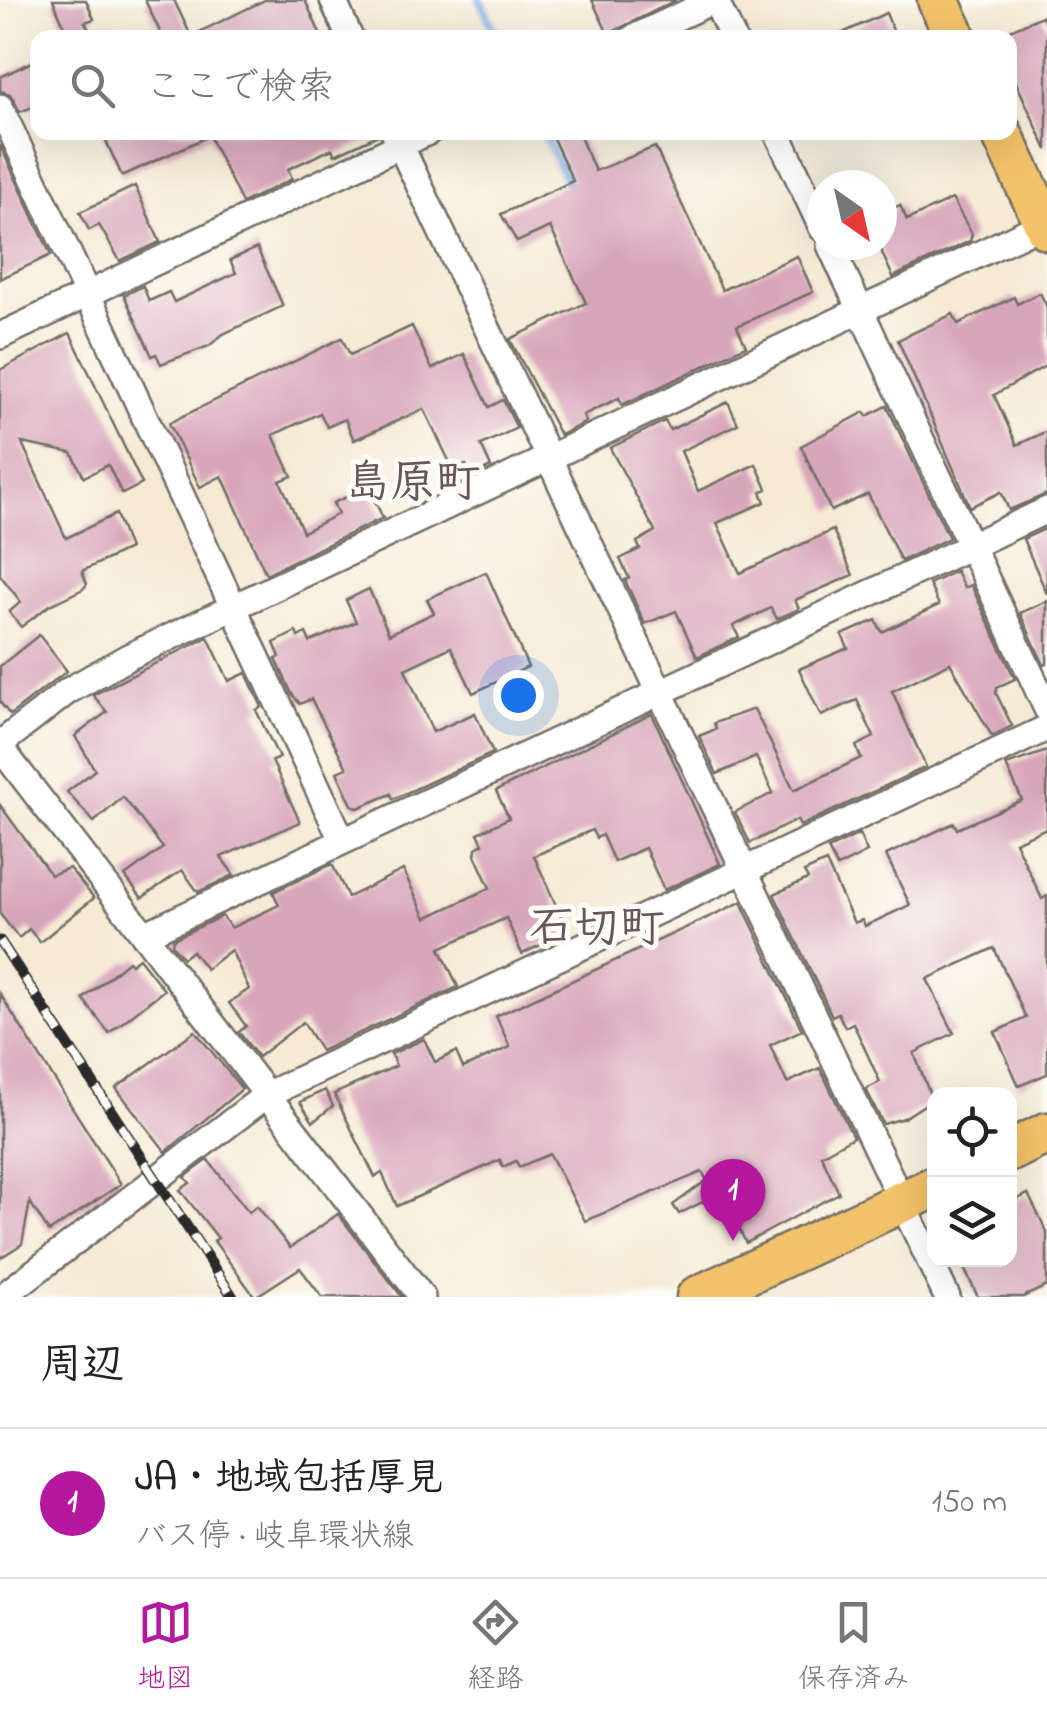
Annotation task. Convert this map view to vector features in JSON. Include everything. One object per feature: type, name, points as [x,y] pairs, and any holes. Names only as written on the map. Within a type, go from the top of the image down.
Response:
[{"type":"main road","points":[[938,0],[952,30]]},
{"type":"main road","points":[[1005,140],[1046,225]]},
{"type":"main road","points":[[1017,1148],[1047,1133]]},
{"type":"main road","points":[[697,1297],[918,1194]]},
{"type":"street","points":[[333,0],[346,30]]},
{"type":"street","points":[[650,30],[714,0],[728,30]]},
{"type":"street","points":[[0,107],[342,840]]},
{"type":"street","points":[[0,336],[395,140]]},
{"type":"street","points":[[397,140],[742,872],[918,1194],[947,1297]]},
{"type":"street","points":[[781,140],[807,196]]},
{"type":"street","points":[[422,1297],[0,746],[68,691],[236,607],[1046,225]]},
{"type":"street","points":[[837,260],[1047,710]]},
{"type":"street","points":[[144,935],[1047,510]]},
{"type":"street","points":[[2,1297],[268,1094],[1047,728]]},
{"type":"building","points":[[53,0],[86,0],[94,19],[85,22],[89,30],[66,30]]},
{"type":"building","points":[[145,0],[174,0],[188,30],[159,30]]},
{"type":"building","points":[[265,0],[305,0],[318,30],[203,30]]},
{"type":"building","points":[[592,0],[676,0],[616,30],[606,30]]},
{"type":"building","points":[[886,13],[893,30],[849,30]]},
{"type":"building","points":[[1042,16],[1047,27],[1047,150],[1017,84],[1017,30],[1010,30]]},
{"type":"building","points":[[30,63],[30,108],[20,112],[10,94],[0,91],[0,77]]},
{"type":"building","points":[[106,140],[200,140],[122,176]]},
{"type":"building","points":[[211,140],[367,140],[335,155],[332,149],[288,169],[292,179],[242,203]]},
{"type":"building","points":[[554,140],[581,140],[595,171],[655,147],[722,290],[797,256],[813,292],[737,326],[746,346],[622,405],[619,398],[583,415],[586,422],[560,435],[510,339],[586,303],[550,227],[517,242],[501,214],[573,181]]},
{"type":"building","points":[[0,145],[51,255],[0,279]]},
{"type":"building","points":[[135,186],[160,242],[120,261],[99,225],[89,230],[80,212]]},
{"type":"building","points":[[952,199],[972,234],[970,241],[893,277],[885,260],[897,260],[897,206],[900,205],[907,220]]},
{"type":"building","points":[[257,248],[283,306],[223,334],[209,346],[161,364],[156,354],[152,356],[124,295],[143,286],[149,301],[169,292],[174,302],[236,273],[230,260]]},
{"type":"building","points":[[1040,293],[1047,307],[1047,365],[994,395],[1017,445],[1047,431],[1047,494],[1009,510],[1001,492],[970,507],[898,340],[953,314],[958,324],[1014,297],[1017,304]]},
{"type":"building","points":[[412,326],[432,369],[464,354],[489,407],[503,400],[517,428],[481,445],[491,467],[472,476],[466,465],[454,471],[424,409],[354,440],[345,419],[327,427],[320,413],[273,435],[292,476],[280,481],[303,532],[338,514],[333,503],[368,487],[383,518],[266,574],[222,476],[200,487],[169,423],[342,338],[350,355]]},
{"type":"building","points":[[70,333],[142,484],[122,494],[108,465],[84,477],[72,453],[22,443],[66,538],[116,514],[129,549],[82,571],[87,584],[83,589],[50,605],[21,627],[9,612],[21,602],[0,575],[0,370]]},
{"type":"building","points":[[728,402],[738,424],[681,451],[698,491],[756,464],[767,489],[761,492],[765,502],[717,523],[740,573],[833,530],[853,575],[795,600],[799,609],[777,619],[771,608],[733,626],[739,637],[697,657],[676,611],[645,624],[625,580],[629,578],[620,559],[640,549],[637,542],[655,531],[610,448],[665,421],[670,430]]},
{"type":"building","points":[[887,406],[949,538],[901,561],[868,494],[831,511],[801,446],[865,412],[867,416]]},
{"type":"building","points":[[1047,528],[1047,594],[1023,539]]},
{"type":"building","points":[[956,571],[964,588],[971,585],[1015,679],[997,687],[996,693],[1012,726],[992,736],[950,663],[892,691],[926,767],[800,826],[797,820],[750,843],[735,812],[773,793],[756,757],[717,774],[699,736],[716,729],[714,723],[754,709],[794,790],[861,758],[856,746],[874,737],[857,700],[821,716],[799,669],[848,648],[842,635],[876,620],[882,632],[939,605],[929,584]]},
{"type":"building","points":[[486,572],[528,667],[473,693],[451,647],[405,669],[433,732],[475,713],[493,753],[393,799],[391,794],[358,808],[352,805],[337,772],[347,768],[311,699],[300,704],[292,694],[276,659],[280,657],[274,643],[296,632],[298,637],[306,633],[310,642],[356,622],[346,600],[369,589],[389,634],[434,613],[427,599]]},
{"type":"building","points":[[1047,601],[1047,664],[1044,665],[1020,613]]},
{"type":"building","points":[[39,635],[67,671],[10,715],[0,702],[0,666]]},
{"type":"building","points":[[208,637],[229,681],[246,673],[262,707],[256,710],[279,758],[272,761],[300,822],[221,857],[234,875],[198,892],[182,870],[142,898],[125,876],[163,848],[123,797],[94,822],[67,792],[95,770],[75,736],[107,712],[93,695]]},
{"type":"building","points":[[652,714],[720,864],[664,890],[645,848],[614,862],[602,835],[596,838],[592,830],[534,856],[568,932],[522,954],[506,918],[440,948],[458,987],[321,1051],[303,1022],[258,1057],[239,1032],[246,1026],[229,1003],[249,989],[231,950],[206,969],[192,951],[183,958],[172,945],[173,939],[222,916],[231,928],[279,905],[273,892],[332,864],[348,897],[403,870],[426,918],[490,888],[475,855],[476,848],[483,844],[478,833],[509,818],[496,791]]},
{"type":"building","points":[[1047,751],[1047,828],[1015,842],[1042,899],[1047,896],[1047,1074],[1019,1086],[995,1032],[1026,1018],[994,948],[927,979],[954,1033],[914,1053],[927,1087],[927,1103],[904,1118],[883,1124],[866,1089],[880,1082],[853,1023],[845,1027],[838,1013],[832,1016],[774,894],[808,879],[804,872],[826,862],[854,923],[862,920],[865,926],[910,905],[886,855],[954,823],[957,829],[1022,800],[1006,765]]},
{"type":"building","points":[[0,805],[51,875],[69,868],[94,898],[40,942],[29,929],[19,938],[0,914]]},
{"type":"building","points":[[859,834],[867,852],[837,867],[828,849]]},
{"type":"building","points":[[741,902],[802,1030],[770,1045],[787,1083],[820,1068],[853,1137],[821,1155],[839,1193],[746,1243],[722,1192],[679,1214],[673,1205],[707,1180],[702,1172],[585,1221],[550,1154],[519,1167],[516,1161],[503,1167],[500,1160],[397,1206],[382,1173],[375,1177],[334,1094],[396,1066],[391,1054],[424,1039],[435,1062],[456,1052],[463,1068],[510,1047],[496,1016]]},
{"type":"building","points":[[139,958],[164,990],[109,1033],[83,999],[128,961],[131,964]]},
{"type":"building","points":[[0,994],[121,1184],[49,1232],[30,1202],[22,1244],[0,1258]]},
{"type":"building","points":[[195,1031],[242,1089],[166,1152],[116,1088]]},
{"type":"building","points":[[325,1090],[333,1106],[313,1122],[300,1102]]},
{"type":"building","points":[[208,1160],[249,1212],[257,1206],[290,1248],[338,1214],[402,1297],[322,1297],[300,1268],[255,1297],[214,1241],[218,1238],[180,1190],[190,1183],[185,1177]]},
{"type":"building","points":[[1028,1194],[1047,1232],[1047,1286],[1023,1297],[978,1297],[963,1267],[1017,1267],[1017,1200]]},
{"type":"waterway","points":[[480,0],[494,30]]},
{"type":"waterway","points":[[547,140],[572,192]]},
{"type":"railway","points":[[0,941],[233,1297]]},
{"type":"place","name":"JA・地域包括厚見","points":[[733,1241]]},
{"type":"district","name":"島原町","points":[[413,480]]},
{"type":"district","name":"石切町","points":[[597,925]]}]
